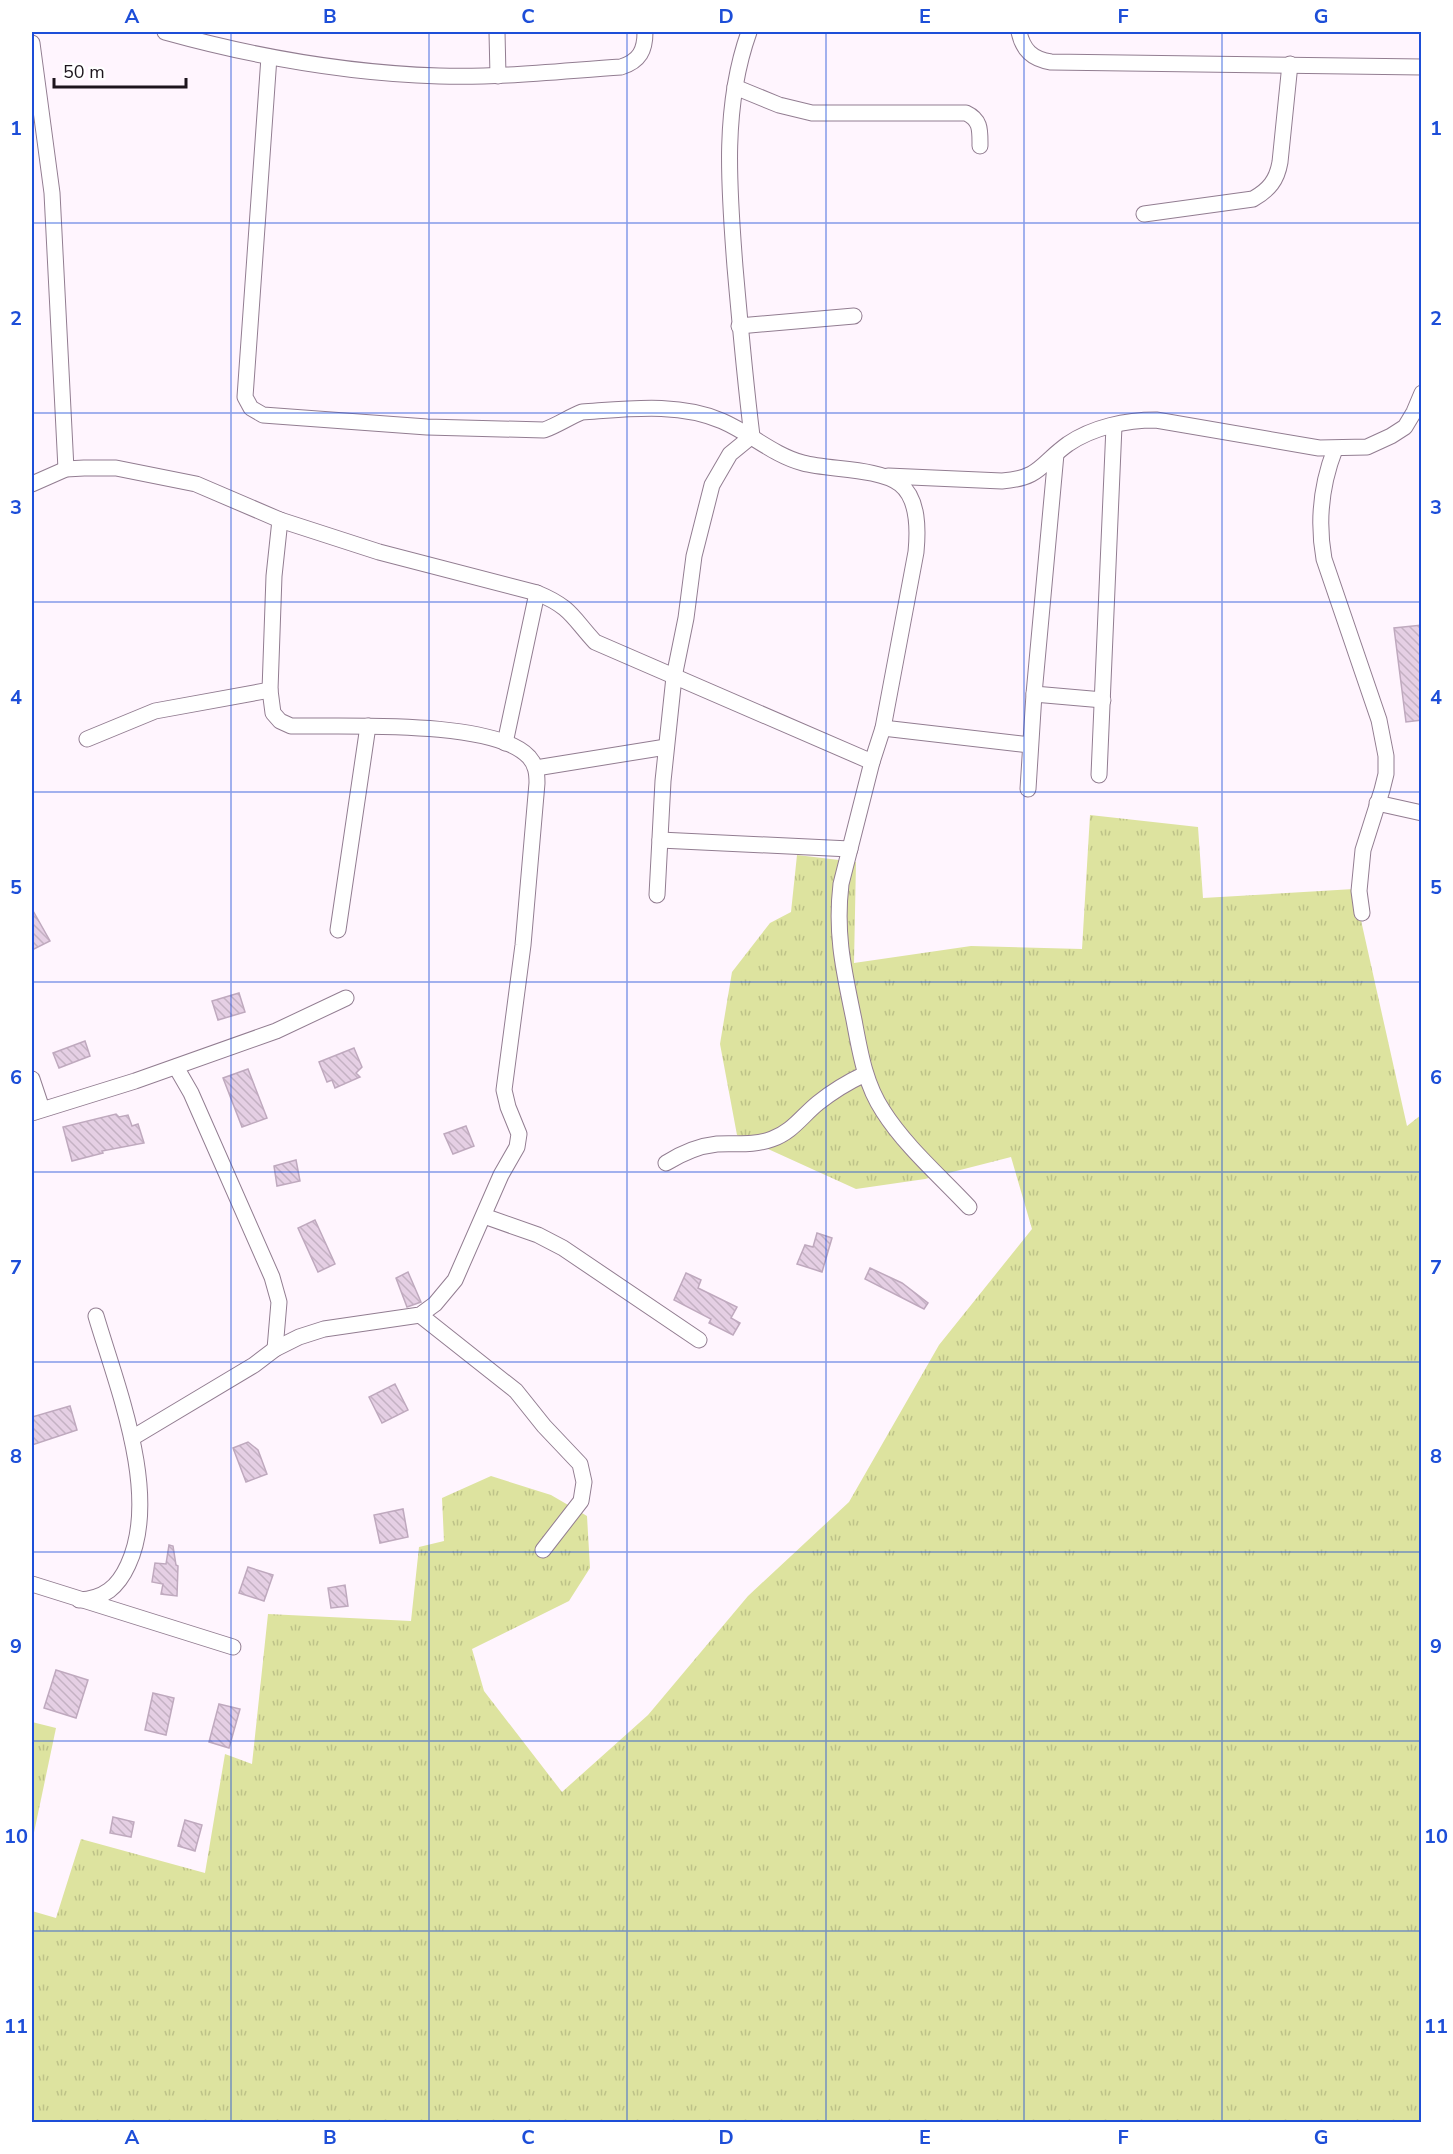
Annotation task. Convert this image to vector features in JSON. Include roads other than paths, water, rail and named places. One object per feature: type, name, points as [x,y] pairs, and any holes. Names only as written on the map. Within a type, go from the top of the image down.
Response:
[{"type":"street","points":[[165,32],[269,57],[326,67],[383,73],[498,76],[621,67],[631,64],[639,57],[644,48],[645,32]]},
{"type":"street","points":[[497,32],[498,76]]},
{"type":"street","points":[[749,32],[735,87],[729,157],[730,211],[739,326],[752,436]]},
{"type":"street","points":[[1019,32],[1022,44],[1029,54],[1039,60],[1051,62],[1422,67]]},
{"type":"street","points":[[32,42],[52,193],[66,469]]},
{"type":"street","points":[[269,57],[245,397],[251,408],[263,415],[427,427],[544,430],[582,412],[668,409],[697,412],[722,421],[752,436],[785,457],[803,463],[887,476],[1002,481],[1018,480],[1033,474],[1083,435],[1128,422],[1156,420],[1319,448],[1367,447],[1405,427],[1422,393]]},
{"type":"street","points":[[1144,214],[1253,199],[1272,185],[1278,174],[1280,162],[1290,64]]},
{"type":"street","points":[[735,87],[779,105],[812,113],[966,113],[974,117],[979,124],[980,146]]},
{"type":"street","points":[[739,326],[854,316]]},
{"type":"street","points":[[1099,775],[1114,426]]},
{"type":"street","points":[[657,895],[666,747],[674,677],[686,618],[694,556],[712,485],[730,454],[752,436]]},
{"type":"street","points":[[1335,449],[1321,498],[1321,544],[1384,738],[1386,774],[1363,850],[1360,880],[1362,913]]},
{"type":"street","points":[[1028,789],[1034,694],[1056,454]]},
{"type":"street","points":[[32,484],[66,469],[116,468],[196,484],[280,520],[379,552],[537,593],[565,607],[595,642],[872,762]]},
{"type":"street","points":[[887,476],[901,485],[911,499],[918,533],[883,728],[850,849],[839,903],[839,942],[865,1074],[872,1092],[892,1125],[969,1207]]},
{"type":"street","points":[[132,1438],[254,1365],[275,1349],[299,1337],[324,1329],[420,1315],[435,1304],[455,1280],[501,1175],[518,1147],[519,1134],[504,1090],[523,945],[537,783],[536,768],[530,758],[505,743],[458,732],[393,726],[291,726],[280,722],[273,713],[270,690],[274,576],[280,520]]},
{"type":"street","points":[[505,743],[537,593]]},
{"type":"street","points":[[87,739],[155,711],[270,690]]},
{"type":"street","points":[[1034,694],[1102,700]]},
{"type":"street","points":[[338,930],[368,726]]},
{"type":"street","points":[[883,728],[1030,745]]},
{"type":"street","points":[[536,768],[666,747]]},
{"type":"street","points":[[1377,803],[1422,813]]},
{"type":"street","points":[[660,840],[850,849]]},
{"type":"street","points":[[32,1079],[37,1111],[176,1067],[276,1031],[346,998]]},
{"type":"street","points":[[176,1067],[191,1094],[272,1277],[279,1302],[275,1349]]},
{"type":"street","points":[[666,1163],[691,1149],[705,1146],[752,1145],[774,1139],[794,1127],[830,1094],[865,1074]]},
{"type":"street","points":[[484,1216],[529,1231],[563,1248],[699,1340]]},
{"type":"street","points":[[420,1315],[516,1392],[580,1464],[584,1482],[581,1501],[543,1550]]},
{"type":"street","points":[[79,1600],[98,1597],[115,1587],[122,1578],[132,1557],[139,1531],[141,1504],[132,1438],[96,1316]]},
{"type":"street","points":[[32,1584],[233,1647]]}]
